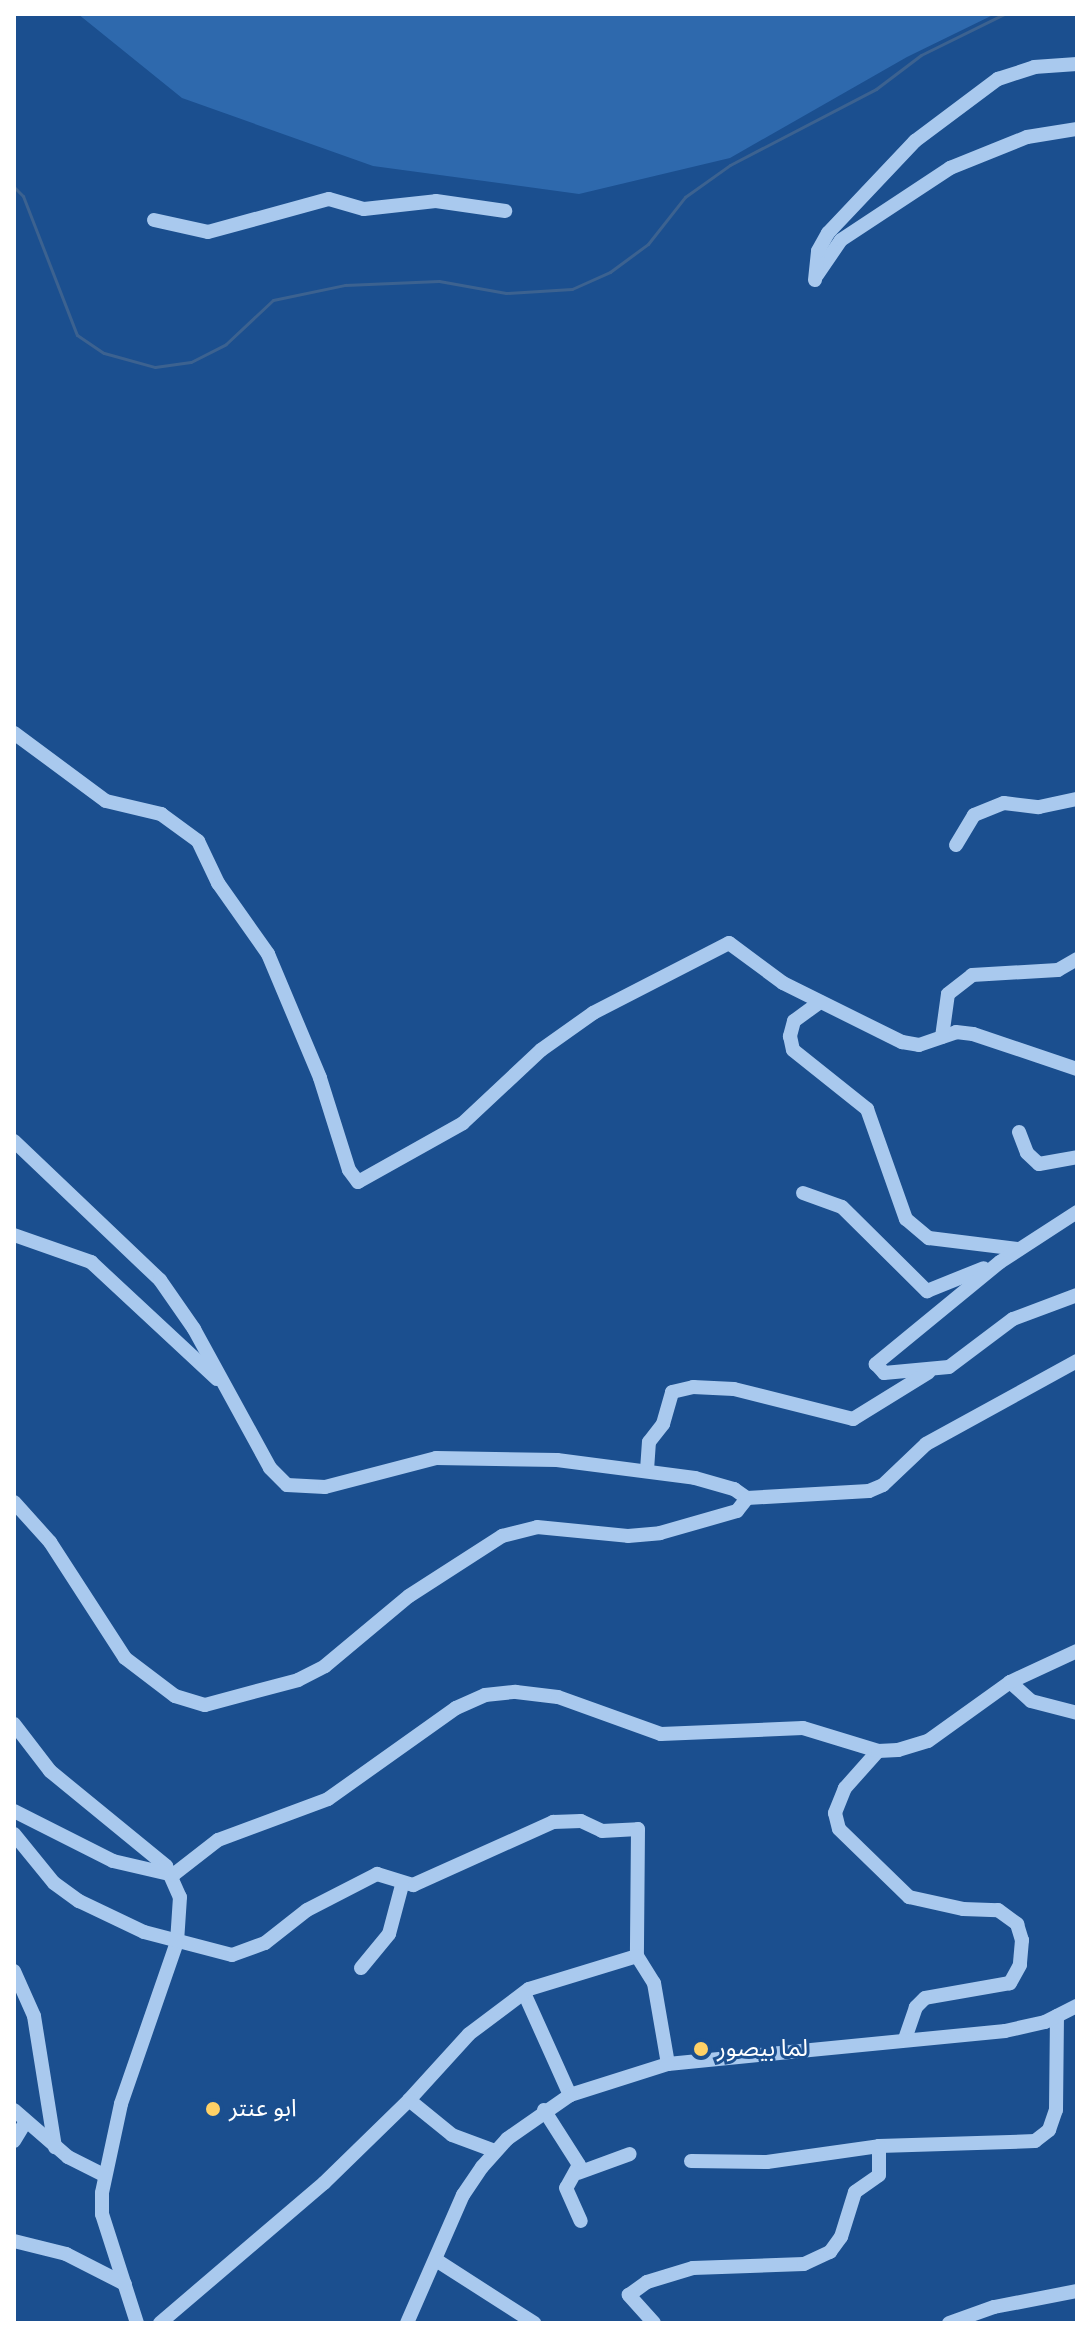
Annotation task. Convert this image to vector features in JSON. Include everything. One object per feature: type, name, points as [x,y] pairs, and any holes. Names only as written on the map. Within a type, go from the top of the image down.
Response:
[{"type":"street","points":[[1077,64],[1034,67],[998,79],[915,141],[828,233],[818,251],[815,280],[841,240],[950,168],[1027,137],[1077,129]]},
{"type":"street","points":[[154,220],[208,232],[329,199],[364,209],[436,201],[505,211]]},
{"type":"street","points":[[14,733],[106,801],[161,814],[198,841],[218,883],[268,954],[358,1182],[463,1123],[541,1050],[593,1013],[729,943],[820,1002],[902,1042],[919,1045],[956,1032],[973,1034],[1077,1069]]},
{"type":"street","points":[[956,845],[974,815],[1004,803],[1039,807],[1077,799]]},
{"type":"street","points":[[942,1037],[948,994],[972,975],[1058,970],[1077,959]]},
{"type":"street","points":[[820,1002],[794,1021],[790,1036],[793,1050],[867,1109],[906,1219],[929,1238],[1020,1249]]},
{"type":"street","points":[[1019,1132],[1027,1153],[1039,1164],[1077,1157]]},
{"type":"street","points":[[14,1141],[160,1280],[270,1468],[287,1485],[304,1490],[436,1458],[595,1462],[704,1480],[747,1498],[869,1491],[926,1444],[1077,1361]]},
{"type":"street","points":[[803,1193],[842,1207],[927,1291],[1000,1262]]},
{"type":"street","points":[[932,1371],[884,1373],[876,1364],[1000,1262],[1077,1212]]},
{"type":"street","points":[[14,1235],[91,1262],[221,1382]]},
{"type":"street","points":[[647,1470],[649,1442],[663,1424],[672,1392],[734,1389],[853,1419],[932,1371],[956,1363],[1013,1319],[1077,1295]]},
{"type":"street","points":[[14,1502],[50,1542],[125,1658],[175,1696],[205,1705],[298,1680],[325,1666],[409,1596],[502,1536],[537,1527],[628,1536],[660,1533],[737,1511],[747,1498]]},
{"type":"street","points":[[173,1875],[218,1840],[328,1799],[456,1708],[495,1693],[558,1697],[661,1734],[803,1728],[878,1751],[928,1741],[1010,1682],[1077,1651]]},
{"type":"street","points":[[1010,1682],[1031,1701],[1077,1713]]},
{"type":"street","points":[[14,1724],[50,1771],[173,1875],[181,1909],[177,1942],[121,2104],[104,2175],[102,2214],[137,2323]]},
{"type":"street","points":[[878,1751],[845,1788],[835,1813],[839,1829],[909,1897],[963,1909],[998,1910],[1017,1924],[1022,1940],[1020,1965],[1010,1983],[925,1998],[916,2007],[905,2039]]},
{"type":"street","points":[[14,1811],[113,1861],[173,1875]]},
{"type":"street","points":[[14,1834],[66,1892],[144,1932],[177,1942],[241,1954],[374,1875],[381,1873],[402,1885],[478,1858],[553,1822],[581,1821],[600,1830],[638,1829],[637,1956],[654,1983],[668,2064]]},
{"type":"street","points":[[361,1968],[389,1934],[402,1885]]},
{"type":"street","points":[[160,2323],[324,2183],[409,2100],[469,2034],[525,1995],[559,1977],[637,1956]]},
{"type":"street","points":[[14,1971],[34,2016],[55,2147]]},
{"type":"street","points":[[525,1995],[570,2095]]},
{"type":"street","points":[[407,2323],[463,2195],[495,2151],[544,2110],[570,2095],[668,2064],[1005,2031],[1057,2016],[1077,2006]]},
{"type":"street","points":[[691,2161],[774,2162],[879,2146],[1025,2144],[1043,2137],[1056,2110],[1057,2016]]},
{"type":"street","points":[[409,2100],[448,2133],[495,2151]]},
{"type":"street","points":[[14,2110],[55,2147],[104,2175]]},
{"type":"street","points":[[544,2110],[579,2165],[578,2173]]},
{"type":"street","points":[[14,2141],[26,2121]]},
{"type":"street","points":[[654,2323],[630,2298],[636,2286],[687,2269],[804,2264],[830,2252],[841,2237],[855,2192],[879,2175],[879,2146]]},
{"type":"street","points":[[581,2221],[566,2186],[578,2173],[630,2154]]},
{"type":"street","points":[[14,2241],[66,2254],[125,2284]]},
{"type":"street","points":[[436,2260],[534,2323]]},
{"type":"street","points":[[949,2323],[994,2307],[1077,2291]]},
{"type":"shaded area","points":[[78,14],[995,14],[907,57],[730,158],[579,194],[373,166],[182,98]]},
{"type":"waterway","points":[[14,187],[23,196],[77,335],[104,353],[155,367],[191,362],[226,344],[273,300],[345,285],[439,281],[506,293],[572,289],[610,272],[648,244],[685,197],[730,165],[876,89],[921,55],[1004,14]]},
{"type":"place","name":"لما بيصور","points":[[701,2049]]},
{"type":"place","name":"ابو عنتر","points":[[213,2109]]}]
